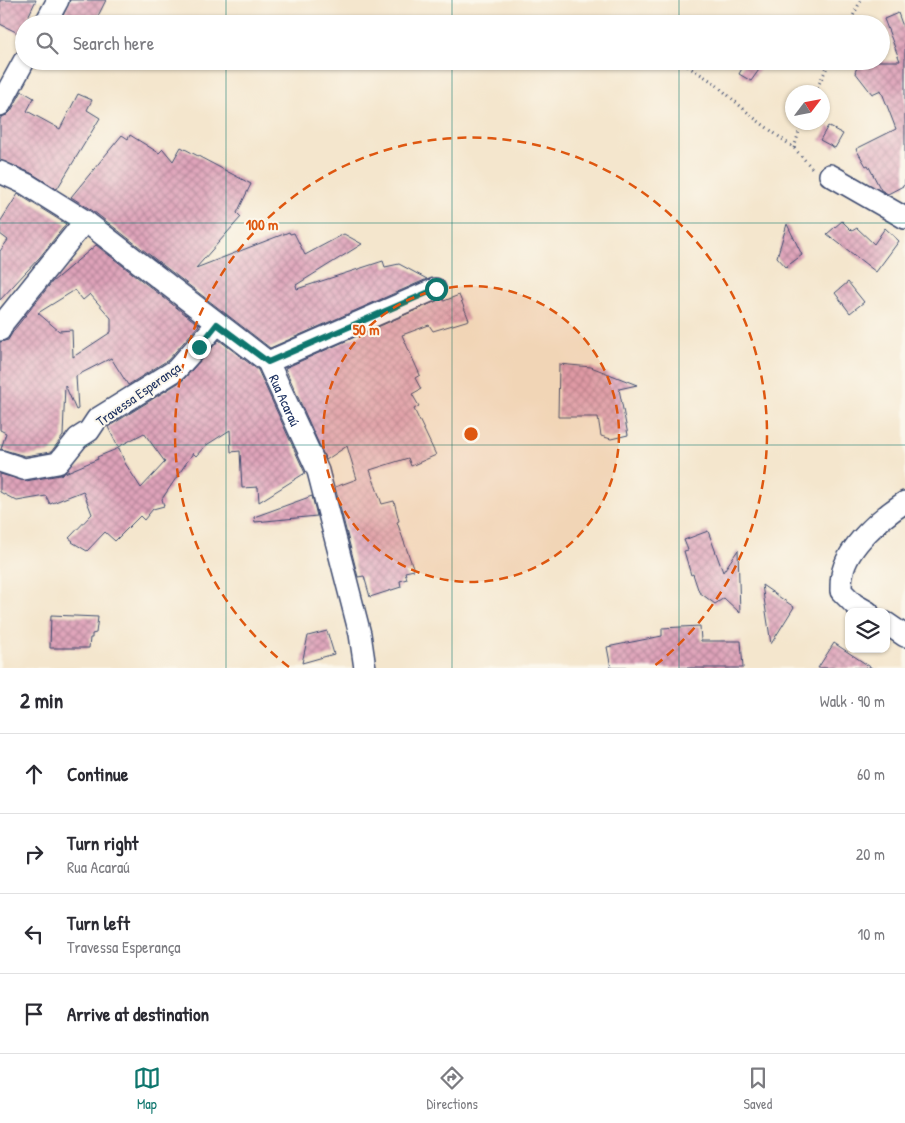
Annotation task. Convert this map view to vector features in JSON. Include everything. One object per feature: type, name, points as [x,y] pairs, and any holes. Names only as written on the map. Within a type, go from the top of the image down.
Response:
[{"type":"street","points":[[50,15],[58,0]]},
{"type":"street","points":[[0,105],[19,70]]},
{"type":"street","name":"Rua Acaraú","points":[[0,172],[26,184],[84,221],[268,362],[318,471],[360,634],[365,668]]},
{"type":"street","points":[[830,175],[905,218]]},
{"type":"street","points":[[0,330],[84,221]]},
{"type":"street","points":[[268,362],[436,289]]},
{"type":"street","name":"Travessa Esperança","points":[[0,461],[24,469],[58,463],[78,438],[89,431],[98,419],[176,370],[217,324]]},
{"type":"street","points":[[861,608],[841,591],[844,566],[852,550],[867,534],[890,512],[905,502]]},
{"type":"street","points":[[890,626],[905,636]]},
{"type":"path","points":[[853,15],[860,0]]},
{"type":"path","points":[[694,70],[713,82],[754,118],[794,148],[812,168],[830,175]]},
{"type":"path","points":[[818,85],[826,70]]},
{"type":"path","points":[[794,148],[800,130]]},
{"type":"building","points":[[0,0],[36,0],[29,15],[15,15],[15,32],[0,24]]},
{"type":"building","points":[[70,0],[106,0],[98,15],[63,15]]},
{"type":"building","points":[[898,13],[905,32],[905,185],[888,194],[881,190],[868,165],[866,166],[856,149],[896,129],[881,90],[872,94],[855,72],[856,70],[890,70],[890,61],[900,61],[890,35],[890,16]]},
{"type":"building","points":[[741,70],[759,70],[751,81],[739,74]]},
{"type":"building","points":[[22,91],[34,98],[27,111],[60,129],[78,94],[92,100],[87,110],[100,118],[57,189],[31,173],[0,160],[0,120],[1,117],[11,111]]},
{"type":"building","points":[[830,127],[843,134],[835,148],[820,140],[826,130],[830,130]]},
{"type":"building","points":[[122,135],[128,139],[130,135],[159,153],[163,149],[173,161],[181,147],[251,184],[237,213],[241,217],[196,268],[289,232],[290,234],[294,233],[305,255],[344,234],[362,244],[296,285],[297,289],[383,261],[385,267],[399,264],[427,279],[270,348],[93,211],[71,197]]},
{"type":"building","points":[[18,194],[66,224],[40,257],[0,300],[0,251],[8,240],[0,234],[0,222]]},
{"type":"building","points":[[842,221],[852,231],[857,228],[874,244],[885,228],[899,241],[876,272],[827,234]]},
{"type":"building","points":[[787,224],[802,255],[786,267],[777,257]]},
{"type":"building","points":[[96,245],[199,325],[168,360],[128,385],[111,358],[76,376],[78,409],[76,410],[65,385],[63,436],[51,452],[25,456],[1,449],[6,433],[0,430],[0,342],[8,340],[52,282]],"holes":[[[75,290],[83,300],[90,294],[111,318],[111,332],[73,357],[72,330],[59,331],[38,313]]]},
{"type":"building","points":[[848,282],[864,302],[850,313],[835,293]]},
{"type":"building","points":[[459,295],[469,320],[433,331],[429,325],[402,335],[420,375],[415,378],[421,389],[412,394],[419,406],[414,409],[436,455],[411,466],[408,458],[370,470],[382,504],[394,501],[399,521],[397,522],[414,570],[405,572],[407,579],[400,581],[401,587],[370,597],[364,576],[358,577],[335,487],[357,479],[347,446],[326,460],[285,368],[443,298],[444,301]]},
{"type":"building","points":[[219,340],[258,370],[305,473],[259,502],[258,487],[242,488],[240,451],[231,452],[230,430],[205,446],[196,456],[193,453],[162,499],[164,506],[153,509],[144,520],[140,516],[115,541],[105,532],[87,551],[69,538],[92,514],[83,491],[50,504],[46,496],[17,501],[0,492],[0,474],[26,481],[60,475],[119,448],[125,463],[141,488],[165,462],[144,433],[118,447],[108,427],[183,380]]},
{"type":"building","points":[[559,364],[591,367],[637,385],[619,389],[628,435],[611,439],[601,436],[598,417],[558,417]]},
{"type":"building","points":[[312,496],[317,516],[255,522],[254,517]]},
{"type":"building","points":[[708,531],[723,572],[738,550],[740,613],[724,598],[715,604],[699,592],[693,574],[691,575],[684,551],[688,550],[684,540]]},
{"type":"building","points":[[762,585],[794,607],[771,644]]},
{"type":"building","points":[[51,615],[98,617],[96,633],[92,634],[92,638],[90,638],[89,648],[50,648]]},
{"type":"building","points":[[700,626],[701,641],[741,641],[743,668],[611,668],[607,647],[662,636],[662,628]]},
{"type":"building","points":[[327,631],[334,654],[302,663],[308,636]]},
{"type":"building","points":[[834,643],[845,650],[845,653],[849,653],[872,668],[818,668]]},
{"type":"route","points":[[199,347],[217,324],[268,362],[436,289]]}]
